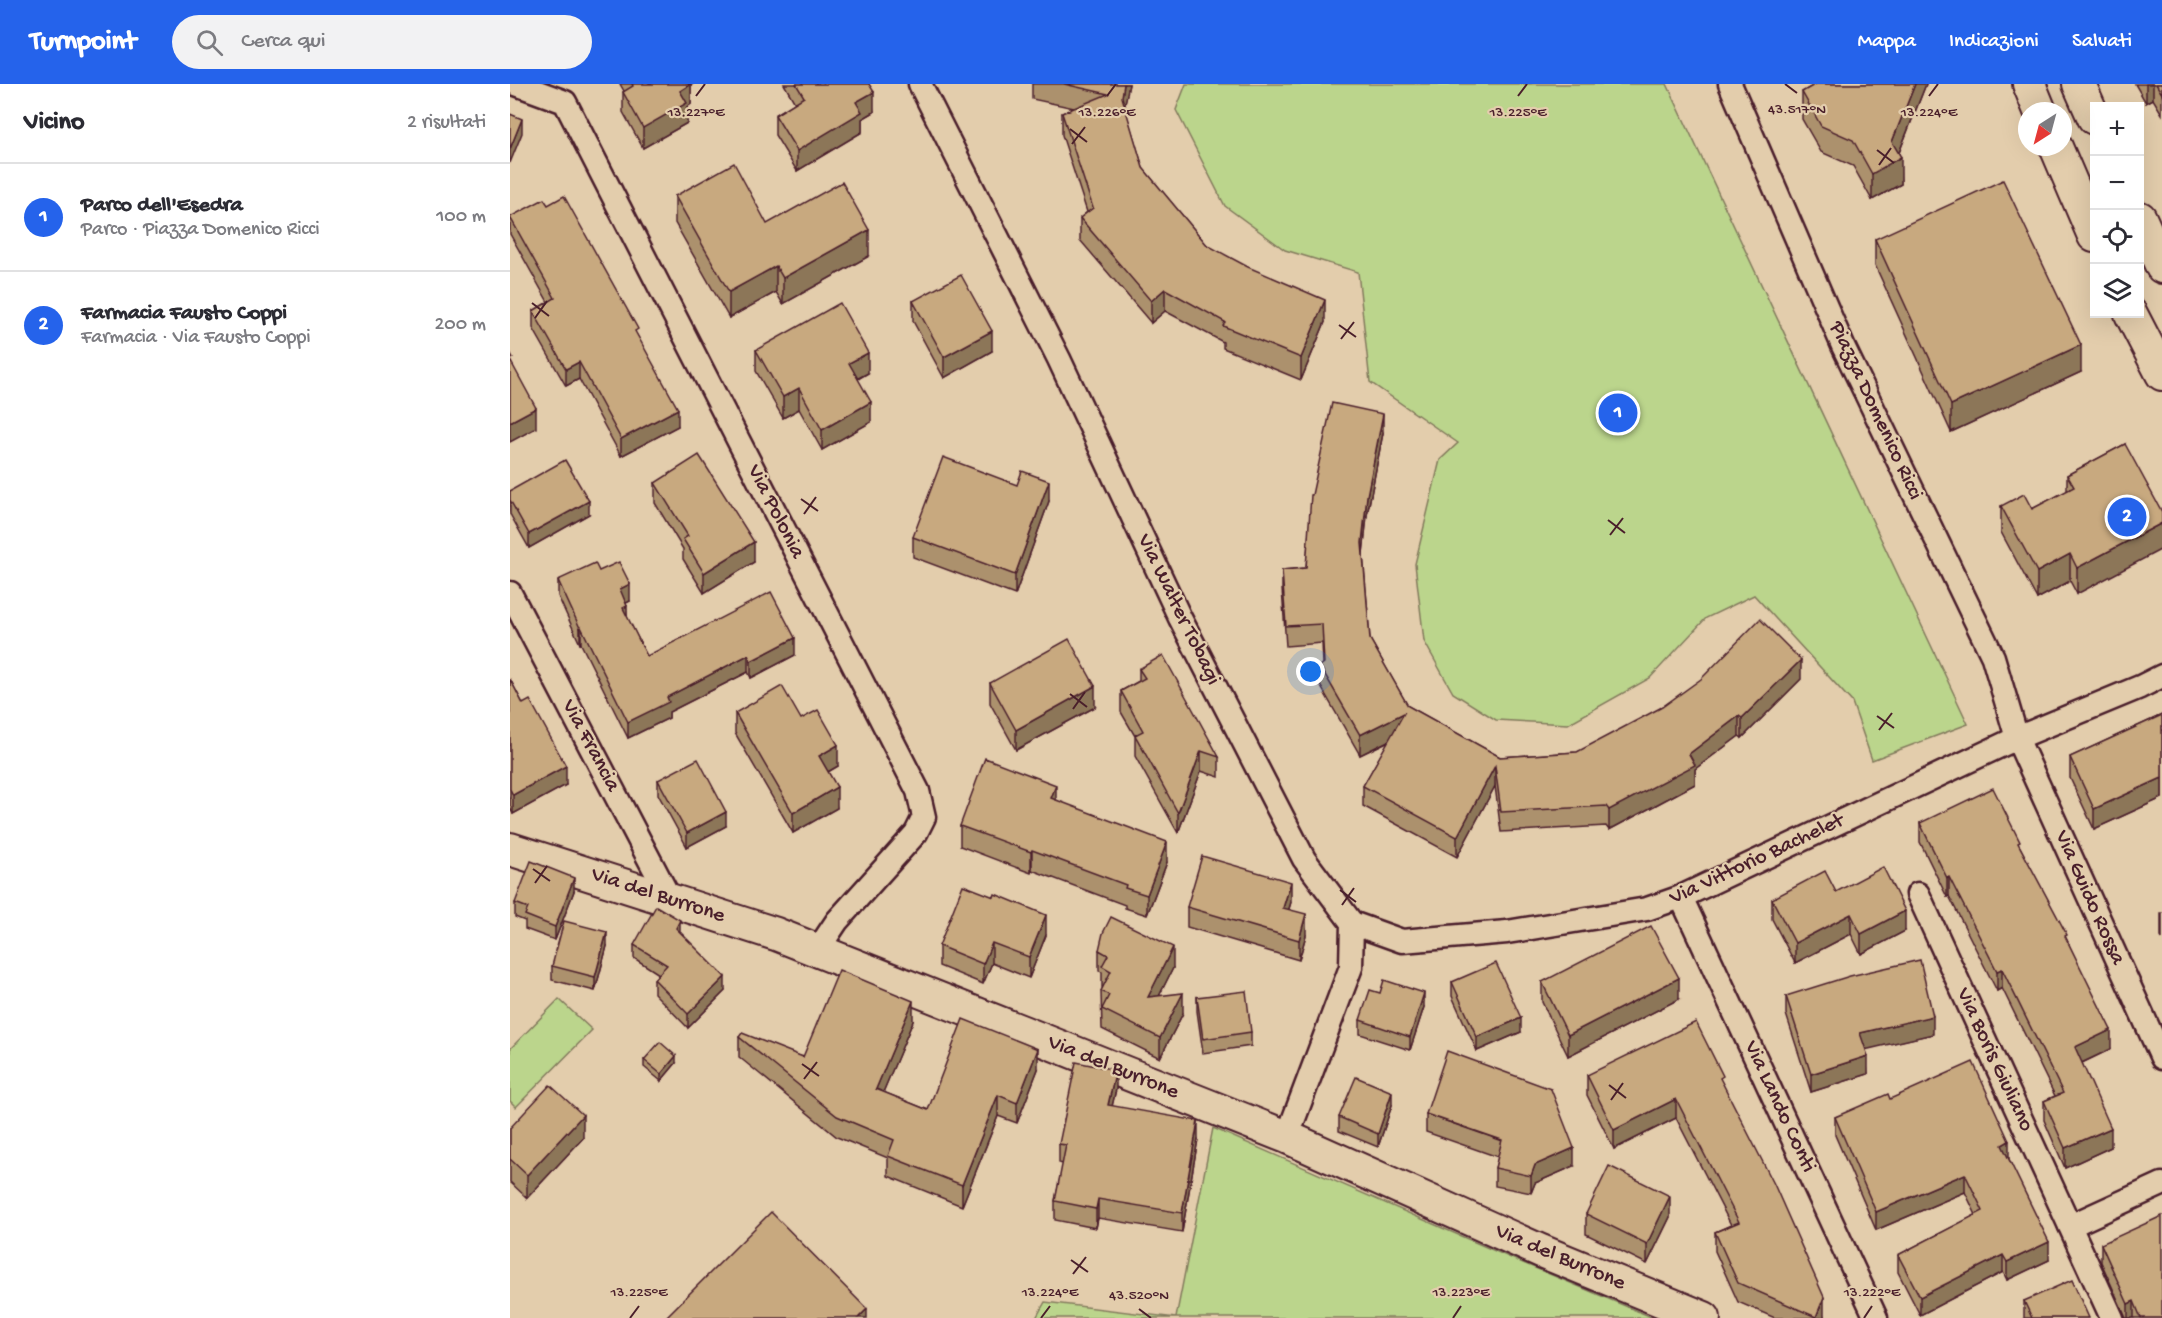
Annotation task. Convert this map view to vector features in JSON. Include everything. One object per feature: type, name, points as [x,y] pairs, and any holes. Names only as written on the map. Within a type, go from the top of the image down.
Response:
[{"type":"street","name":"Via Polonia","points":[[516,84],[566,102],[918,791],[924,817],[916,833],[837,921],[817,951]]},
{"type":"street","name":"Via Walter Tobagi","points":[[921,84],[1059,359],[1180,618],[1304,859],[1352,923]]},
{"type":"street","name":"Piazza Domenico Ricci","points":[[1730,84],[1843,346],[1994,657],[2017,738]]},
{"type":"street","points":[[2029,84],[2036,102]]},
{"type":"street","points":[[2079,84],[2090,109]]},
{"type":"street","points":[[2060,156],[2090,227]]},
{"type":"street","points":[[2150,230],[2162,267]]},
{"type":"street","points":[[2133,318],[2162,374]]},
{"type":"street","name":"Via Francia","points":[[510,593],[670,900]]},
{"type":"street","name":"Via Vittorio Bachelet","points":[[1352,923],[1402,941],[1507,932],[1647,909],[1681,897],[2017,738],[2151,686],[2162,676]]},
{"type":"street","name":"Via Guido Rossa","points":[[2017,738],[2162,1058]]},
{"type":"street","name":"Via del Burrone","points":[[510,849],[776,934],[1287,1137],[1541,1251],[1704,1318]]},
{"type":"street","name":"Via Boris Giuliano","points":[[1917,894],[2112,1318]]},
{"type":"street","name":"Via Lando Conti","points":[[1681,897],[1876,1318]]},
{"type":"street","points":[[1287,1137],[1351,967],[1352,923]]},
{"type":"street","points":[[2070,1227],[2162,1184]]},
{"type":"green space","points":[[1186,84],[1667,84],[1968,724],[1872,760],[1852,702],[1754,595],[1706,618],[1650,678],[1568,724],[1496,720],[1453,693],[1424,641],[1415,564],[1440,460],[1458,443],[1370,382],[1358,272],[1285,250],[1225,206],[1176,110]]},
{"type":"green space","points":[[559,999],[592,1030],[516,1107],[510,1101],[510,1049]]},
{"type":"green space","points":[[1213,1128],[1654,1318],[1176,1318]]},
{"type":"green space","points":[[1045,1302],[1176,1318],[1036,1318]]},
{"type":"building","points":[[632,84],[691,84],[680,91],[687,103],[643,128],[623,92],[633,86]]},
{"type":"building","points":[[796,84],[869,84],[874,92],[856,102],[862,112],[797,151],[775,115],[804,97]]},
{"type":"building","points":[[1064,84],[1124,84],[1122,97],[1143,168],[1207,245],[1248,267],[1325,300],[1301,358],[1223,326],[1225,322],[1165,289],[1151,301],[1080,218],[1093,208],[1062,113],[1108,94]]},
{"type":"building","points":[[1816,84],[1915,84],[1892,142],[1901,157],[1872,174],[1853,140],[1821,126],[1802,92]]},
{"type":"building","points":[[2156,84],[2162,84],[2162,94]]},
{"type":"building","points":[[510,114],[522,119],[510,149]]},
{"type":"building","points":[[734,163],[767,224],[842,182],[869,230],[783,278],[776,266],[729,292],[675,196]]},
{"type":"building","points":[[2003,180],[2081,345],[1951,405],[1875,239]]},
{"type":"building","points":[[564,196],[638,329],[635,331],[678,409],[621,439],[579,362],[566,369],[533,311],[555,298],[510,217],[544,199],[548,205]]},
{"type":"building","points":[[961,275],[992,331],[944,357],[913,301]]},
{"type":"building","points":[[840,303],[868,353],[849,363],[871,402],[822,430],[799,388],[783,397],[756,350]]},
{"type":"building","points":[[510,360],[536,408],[510,422]]},
{"type":"building","points":[[1332,403],[1383,414],[1367,496],[1362,543],[1370,639],[1408,706],[1500,757],[1577,752],[1662,707],[1701,679],[1760,619],[1801,660],[1742,718],[1739,716],[1689,754],[1695,765],[1609,810],[1606,806],[1501,812],[1495,766],[1457,837],[1363,786],[1404,713],[1360,735],[1320,666],[1324,663],[1322,624],[1286,626],[1282,570],[1306,568],[1311,495]]},
{"type":"building","points":[[2125,444],[2162,512],[2162,523],[2077,568],[2070,554],[2037,572],[2001,506],[2024,494],[2032,509],[2074,487],[2067,475]]},
{"type":"building","points":[[699,455],[754,542],[704,573],[683,539],[688,536],[655,483]]},
{"type":"building","points":[[943,457],[1017,485],[1022,471],[1049,481],[1015,575],[913,537]]},
{"type":"building","points":[[565,460],[589,501],[529,534],[510,500],[510,491]]},
{"type":"building","points":[[619,562],[630,584],[620,589],[627,606],[623,608],[647,656],[771,592],[795,638],[751,661],[748,655],[667,697],[669,702],[628,722],[558,580],[595,563],[599,571]]},
{"type":"building","points":[[1069,639],[1095,686],[1016,730],[990,683]]},
{"type":"building","points":[[1163,655],[1219,757],[1201,751],[1178,813],[1135,735],[1143,731],[1121,691],[1145,678],[1139,669]]},
{"type":"building","points":[[510,679],[523,704],[530,700],[566,766],[513,795],[510,789]]},
{"type":"building","points":[[782,686],[801,719],[818,710],[838,745],[819,756],[837,787],[793,813],[735,713]]},
{"type":"building","points":[[2162,715],[2162,778],[2094,809],[2070,757]]},
{"type":"building","points":[[985,758],[1056,785],[1051,798],[1167,842],[1147,895],[1032,850],[1031,852],[960,826]]},
{"type":"building","points":[[698,759],[726,812],[687,833],[658,780]]},
{"type":"building","points":[[1993,788],[2020,842],[2018,843],[2067,935],[2065,936],[2111,1030],[2075,1047],[2111,1128],[2065,1148],[2044,1101],[2063,1093],[2002,969],[1997,971],[1920,823]]},
{"type":"building","points":[[1202,856],[1291,882],[1283,908],[1306,914],[1299,940],[1187,907]]},
{"type":"building","points":[[531,861],[574,878],[555,927],[525,915],[528,908],[515,903]]},
{"type":"building","points":[[1883,867],[1905,911],[1861,934],[1851,914],[1795,943],[1772,899],[1825,871],[1836,892]]},
{"type":"building","points":[[963,885],[994,897],[995,894],[1046,915],[1029,957],[992,943],[983,964],[939,946]]},
{"type":"building","points":[[656,906],[680,920],[676,928],[725,977],[688,1014],[654,979],[667,965],[634,945]]},
{"type":"building","points":[[1111,917],[1173,947],[1148,997],[1183,993],[1160,1038],[1102,1009],[1109,995],[1101,991],[1111,971],[1102,966],[1108,955],[1099,950],[1103,933]]},
{"type":"building","points":[[564,921],[607,932],[595,977],[552,966]]},
{"type":"building","points":[[1651,926],[1679,978],[1568,1035],[1542,982]]},
{"type":"building","points":[[1920,960],[1933,1016],[1860,1033],[1868,1056],[1811,1074],[1786,996],[1850,976]]},
{"type":"building","points":[[1496,963],[1521,1018],[1477,1037],[1452,982]]},
{"type":"building","points":[[839,970],[913,1001],[876,1089],[928,1110],[963,1019],[1038,1049],[1017,1103],[998,1095],[962,1185],[888,1156],[894,1140],[837,1116],[739,1037],[742,1033],[803,1057]]},
{"type":"building","points":[[1384,980],[1424,993],[1410,1037],[1360,1020],[1370,990],[1380,993]]},
{"type":"building","points":[[1246,991],[1251,1032],[1203,1039],[1197,997]]},
{"type":"building","points":[[1696,1022],[1723,1076],[1720,1078],[1774,1184],[1824,1297],[1816,1317],[1738,1283],[1715,1232],[1739,1222],[1676,1099],[1614,1130],[1587,1075]]},
{"type":"building","points":[[660,1042],[676,1056],[661,1074],[644,1060]]},
{"type":"building","points":[[1447,1051],[1551,1089],[1574,1148],[1535,1165],[1531,1176],[1495,1168],[1502,1140],[1426,1114]]},
{"type":"building","points":[[1076,1062],[1116,1070],[1108,1105],[1198,1121],[1182,1213],[1098,1199],[1096,1209],[1055,1201],[1066,1145],[1059,1144]]},
{"type":"building","points":[[1973,1062],[2009,1141],[2002,1145],[2049,1242],[2007,1262],[2003,1255],[1920,1297],[1898,1255],[1983,1211],[1965,1174],[1876,1212],[1835,1117],[1888,1094],[1890,1099]]},
{"type":"building","points":[[1356,1077],[1392,1092],[1378,1134],[1339,1117]]},
{"type":"building","points":[[550,1085],[583,1115],[527,1175],[510,1159],[510,1128]]},
{"type":"building","points":[[1609,1166],[1670,1196],[1647,1244],[1586,1214]]},
{"type":"building","points":[[771,1212],[867,1309],[858,1318],[665,1318]]},
{"type":"building","points":[[2162,1216],[2162,1318],[2141,1318],[2134,1301],[2128,1304],[2101,1244]]},
{"type":"building","points":[[2072,1280],[2089,1318],[2032,1318],[2024,1301]]},
{"type":"place","name":"Parco dell'Esedra","points":[[1618,413]]},
{"type":"place","name":"Farmacia Fausto Coppi","points":[[2127,517]]}]
